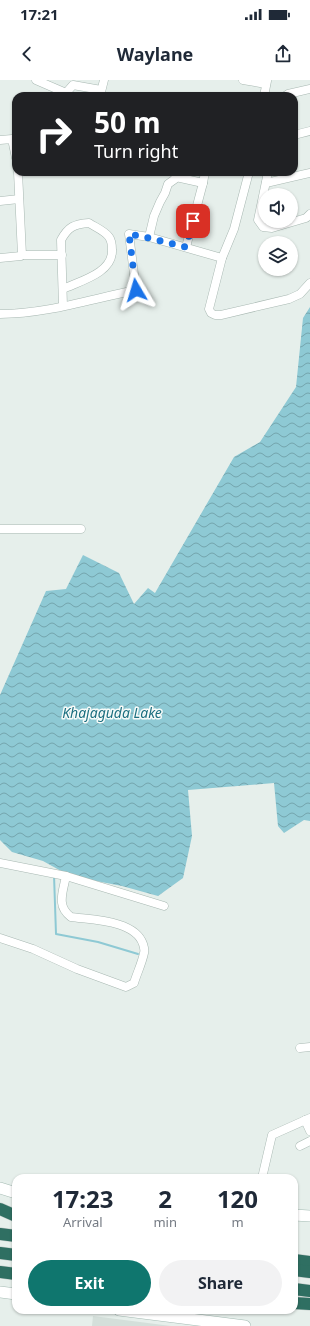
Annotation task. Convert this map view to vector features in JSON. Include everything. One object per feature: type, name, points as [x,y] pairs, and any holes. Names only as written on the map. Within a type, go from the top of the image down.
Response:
[{"type":"highway","points":[[0,1209],[12,1214]]},
{"type":"highway","points":[[0,1234],[12,1236]]},
{"type":"highway","points":[[0,1253],[12,1254]]},
{"type":"highway","points":[[298,1260],[310,1262]]},
{"type":"highway","points":[[298,1270],[310,1272]]},
{"type":"highway","points":[[0,1272],[12,1274]]},
{"type":"highway","points":[[298,1290],[310,1291]]},
{"type":"highway","points":[[298,1302],[310,1304]]},
{"type":"main road","points":[[0,1188],[12,1192]]},
{"type":"main road","points":[[298,1214],[310,1216]]},
{"type":"main road","points":[[0,1292],[12,1294]]},
{"type":"main road","points":[[150,1314],[245,1326]]},
{"type":"street","points":[[36,80],[63,92]]},
{"type":"street","points":[[100,92],[104,80]]},
{"type":"street","points":[[244,80],[266,82],[265,92]]},
{"type":"street","points":[[68,92],[73,85],[97,92]]},
{"type":"street","points":[[297,92],[310,89]]},
{"type":"street","points":[[298,134],[310,131]]},
{"type":"street","points":[[0,140],[12,139]]},
{"type":"street","points":[[298,176],[310,173]]},
{"type":"street","points":[[18,176],[22,255]]},
{"type":"street","points":[[149,238],[154,216],[165,194],[168,184],[174,176]]},
{"type":"street","points":[[182,176],[203,183]]},
{"type":"street","points":[[186,247],[204,176]]},
{"type":"street","points":[[248,176],[234,229],[222,258],[209,309],[211,313],[221,315],[289,299],[300,294],[310,283]]},
{"type":"street","points":[[267,176],[258,220],[263,227],[272,228],[306,218],[310,214]]},
{"type":"street","points":[[266,183],[297,176]]},
{"type":"street","points":[[0,201],[19,198]]},
{"type":"street","points":[[64,288],[95,276],[109,261],[112,254],[112,242],[109,237],[89,222],[74,226],[66,231],[61,240],[64,306]]},
{"type":"street","points":[[0,314],[26,312],[64,306],[136,290],[129,234],[186,247],[222,258]]},
{"type":"street","points":[[0,258],[22,255],[62,255]]},
{"type":"street","points":[[0,529],[81,529]]},
{"type":"street","points":[[0,863],[66,876],[164,906]]},
{"type":"street","points":[[0,938],[33,949],[77,969],[123,987],[130,986],[134,983],[144,952],[141,940],[137,934],[118,924],[70,917],[66,914],[62,910],[61,902],[66,876]]},
{"type":"street","points":[[300,1048],[310,1047]]},
{"type":"street","points":[[263,1174],[272,1135],[308,1119],[310,1131]]},
{"type":"street","points":[[300,1146],[310,1141]]},
{"type":"shaded area","points":[[93,1316],[171,1326],[92,1326]]},
{"type":"water","name":"Khajaguda Lake","points":[[310,307],[310,821],[304,820],[284,833],[278,826],[274,783],[188,790],[192,836],[183,878],[158,896],[122,886],[70,876],[43,861],[12,852],[0,840],[0,695],[46,591],[66,589],[83,555],[119,573],[134,604],[148,588],[155,593],[234,457],[260,442],[296,387],[303,318]]},
{"type":"waterway","points":[[54,875],[56,934],[98,942],[138,954]]},
{"type":"route","points":[[136,290],[129,234],[186,247],[193,221]]}]
